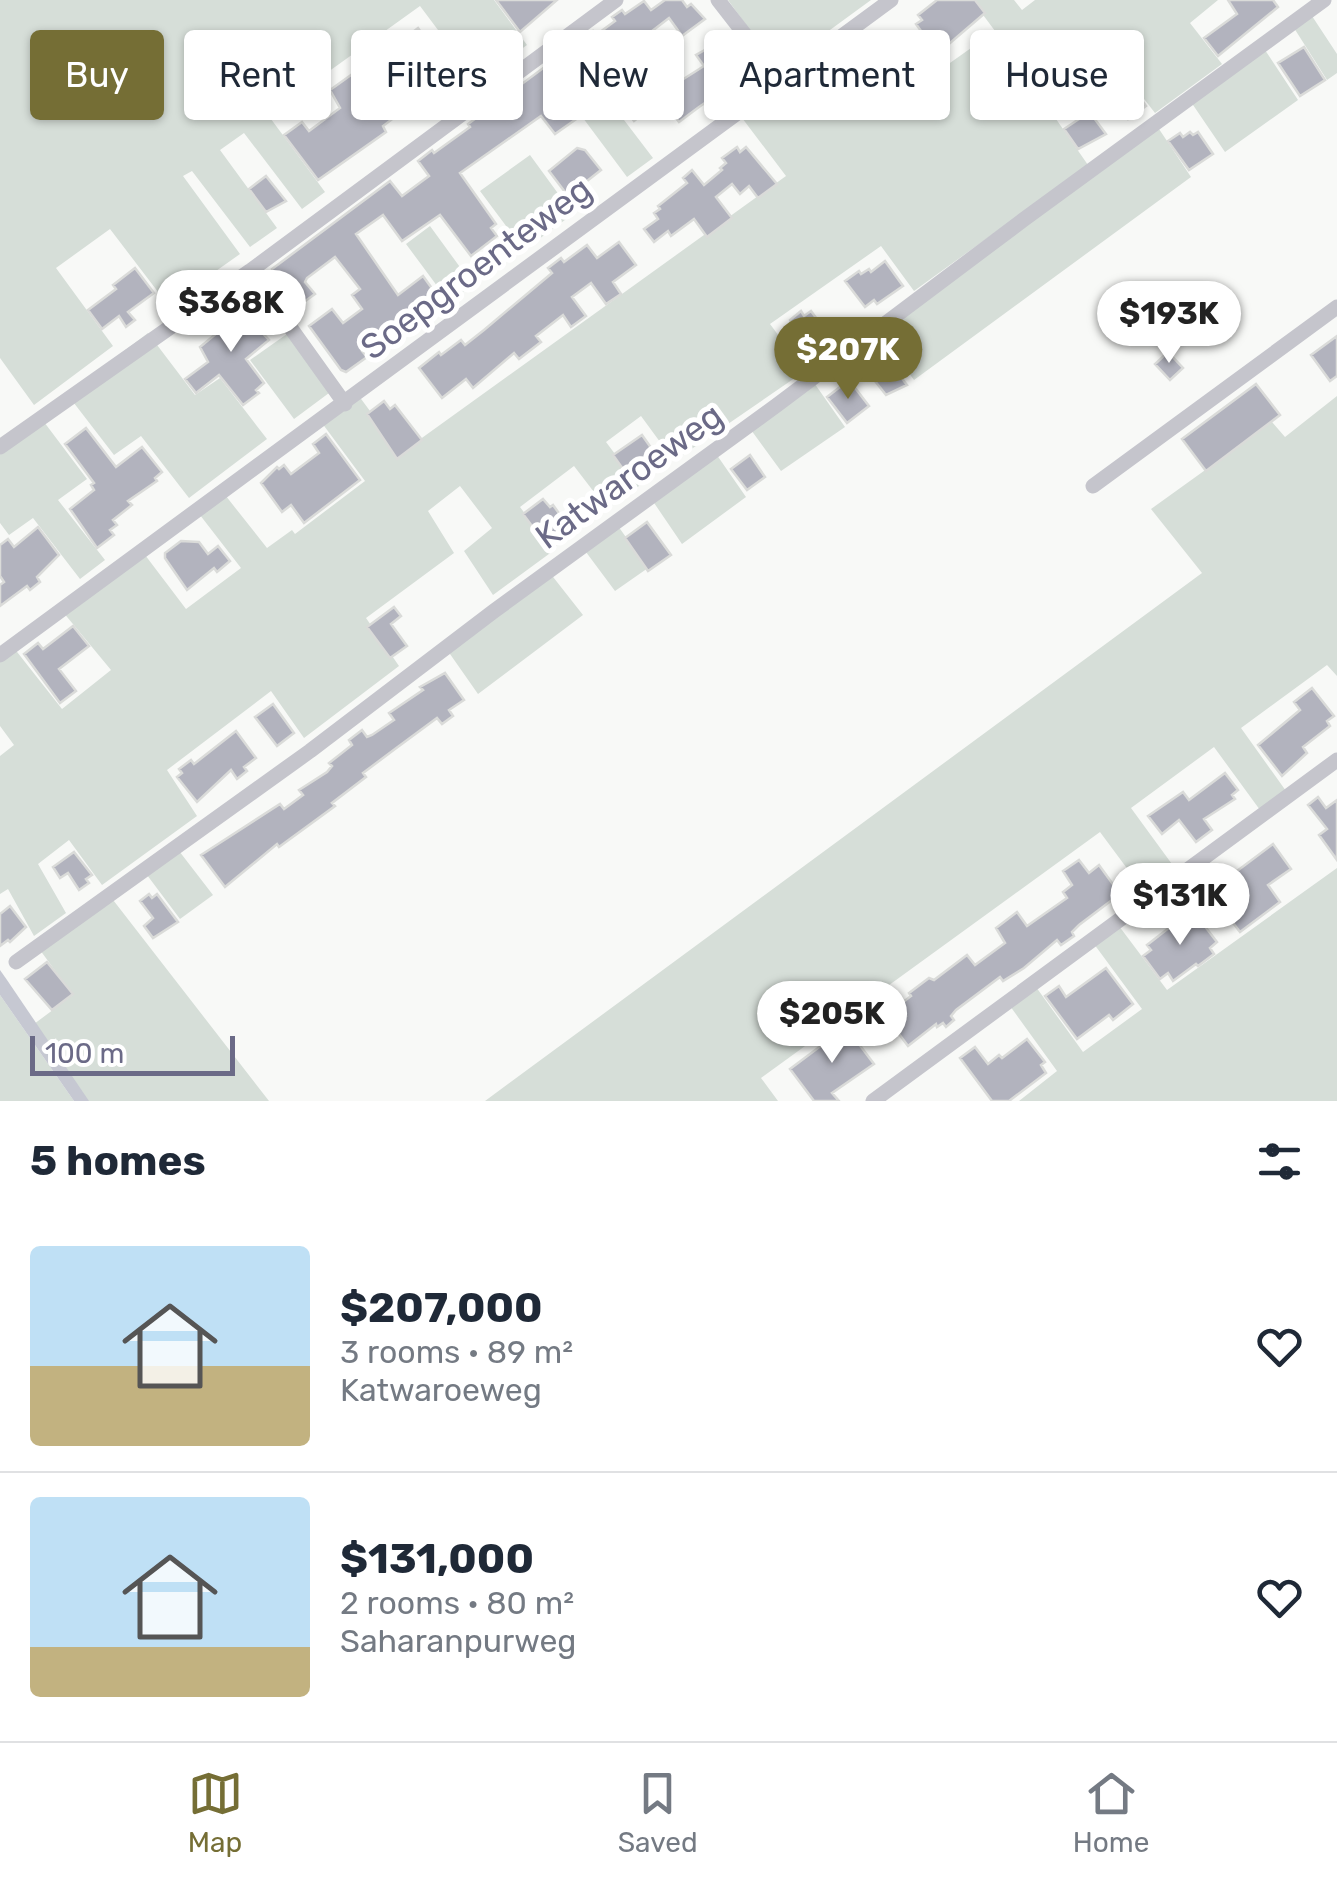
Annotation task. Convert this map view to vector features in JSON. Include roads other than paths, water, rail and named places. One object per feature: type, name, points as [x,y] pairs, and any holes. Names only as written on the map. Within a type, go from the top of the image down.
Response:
[{"type":"street","points":[[0,447],[250,270],[616,0]]},
{"type":"street","points":[[718,0],[741,30]]},
{"type":"street","name":"Soepgroenteweg","points":[[850,30],[890,0]]},
{"type":"street","name":"Katwaroeweg","points":[[16,962],[310,751],[494,610],[1324,0]]},
{"type":"street","name":"Soepgroenteweg","points":[[0,654],[728,120]]},
{"type":"street","points":[[250,270],[344,404]]},
{"type":"street","points":[[1093,486],[1337,307]]},
{"type":"street","points":[[873,1101],[1337,760]]}]
